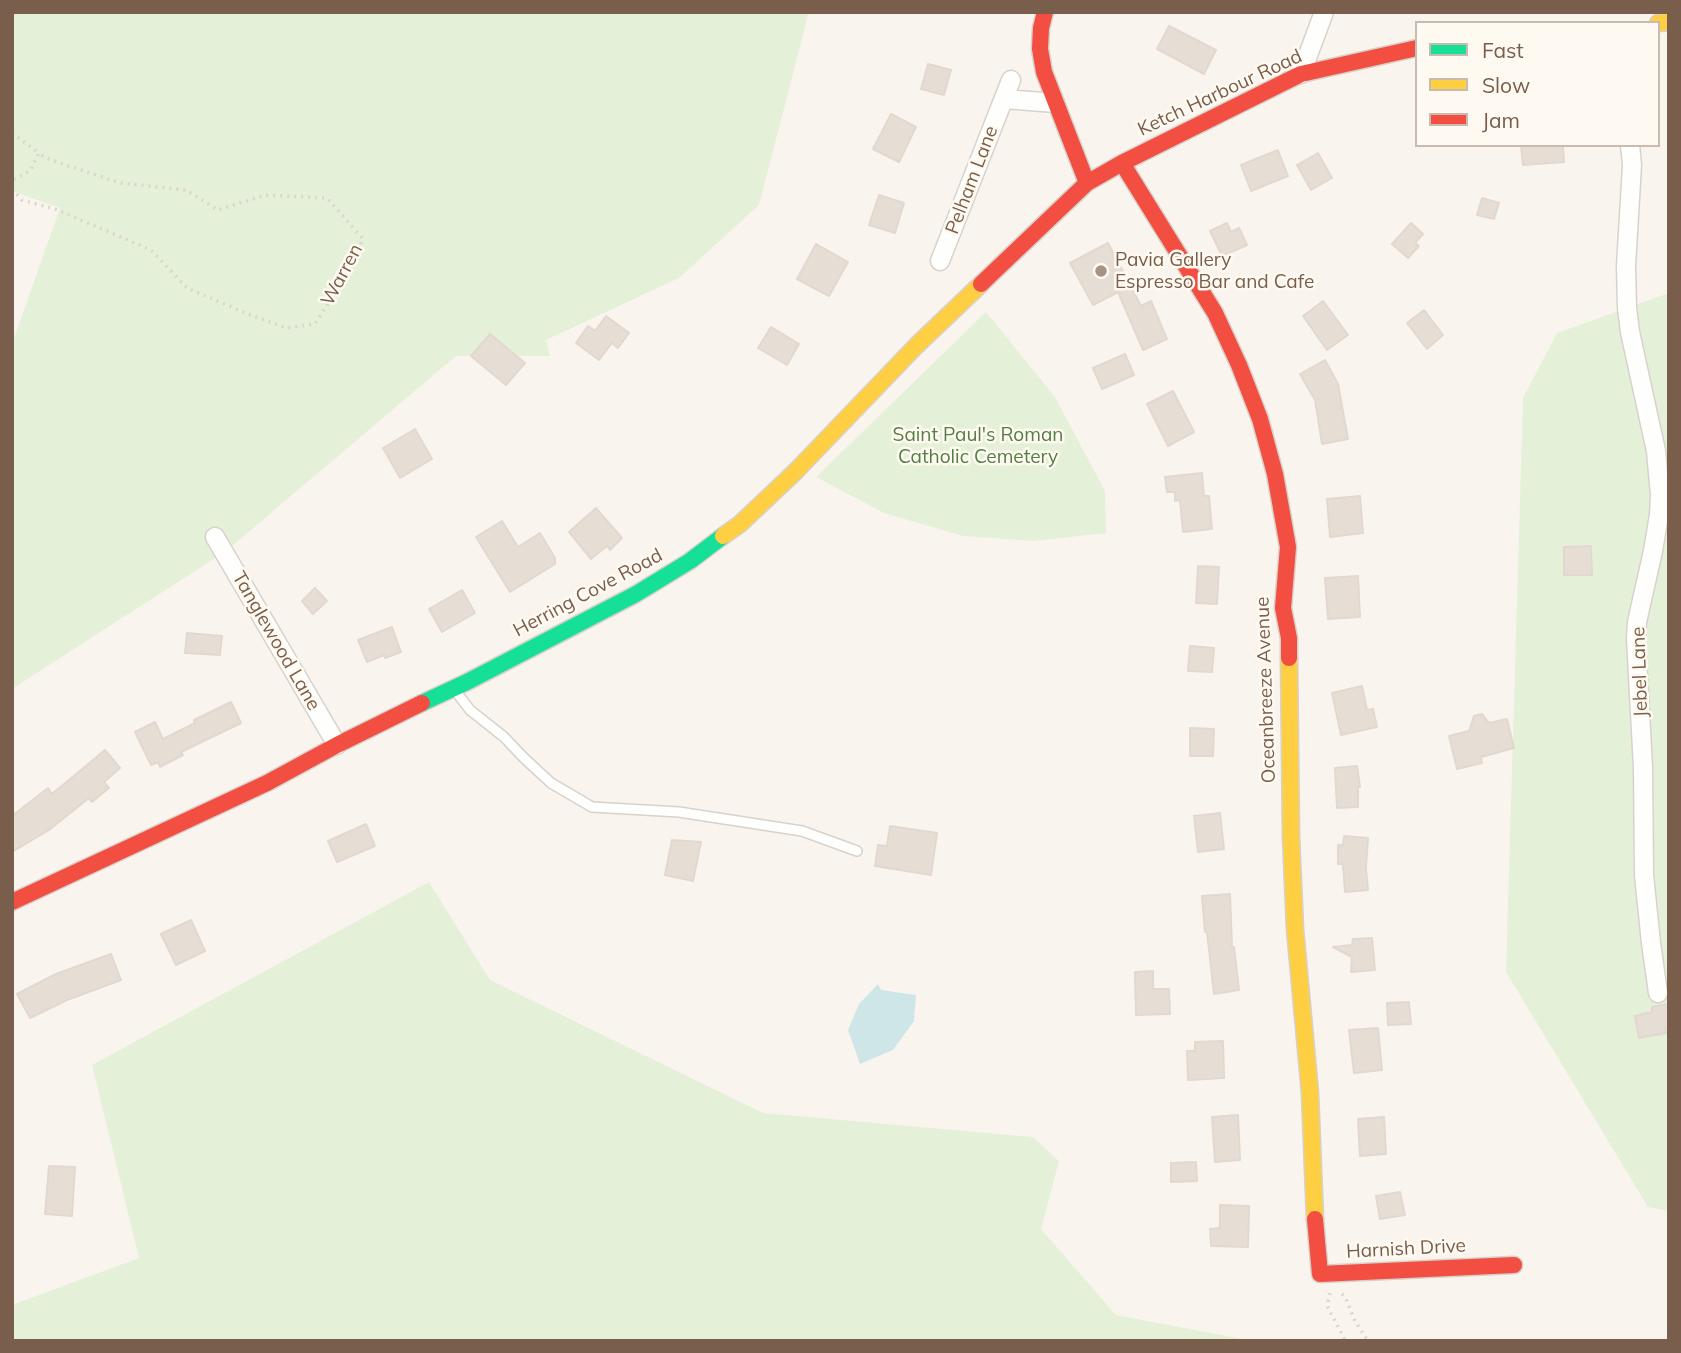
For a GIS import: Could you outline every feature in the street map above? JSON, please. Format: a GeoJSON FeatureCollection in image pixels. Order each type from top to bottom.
{"type":"FeatureCollection","features":[{"type":"Feature","properties":{"kind":"main road"},"geometry":{"type":"LineString","coordinates":[[1045,12],[1040,49],[1044,72],[1087,183]]}},
{"type":"Feature","properties":{"kind":"main road","name":"Ketch Harbour Road"},"geometry":{"type":"LineString","coordinates":[[1087,183],[1301,74],[1415,48]]}},
{"type":"Feature","properties":{"kind":"main road","name":"Oceanbreeze Avenue"},"geometry":{"type":"LineString","coordinates":[[1122,163],[1214,313],[1239,365],[1260,419],[1275,474],[1286,532],[1288,547],[1283,608],[1289,638],[1291,837],[1295,929],[1310,1102],[1317,1254]]}},
{"type":"Feature","properties":{"kind":"main road","name":"Herring Cove Road"},"geometry":{"type":"LineString","coordinates":[[12,902],[267,783],[636,594],[690,561],[740,524],[795,472],[917,345],[1087,183]]}},
{"type":"Feature","properties":{"kind":"main road","name":"Harnish Drive"},"geometry":{"type":"LineString","coordinates":[[1317,1254],[1320,1274],[1514,1265]]}},
{"type":"Feature","properties":{"kind":"street"},"geometry":{"type":"LineString","coordinates":[[1301,74],[1324,12]]}},
{"type":"Feature","properties":{"kind":"street","name":"Pelham Lane"},"geometry":{"type":"LineString","coordinates":[[940,261],[1011,80]]}},
{"type":"Feature","properties":{"kind":"street"},"geometry":{"type":"LineString","coordinates":[[1004,99],[1055,103]]}},
{"type":"Feature","properties":{"kind":"street","name":"Jebel Lane"},"geometry":{"type":"LineString","coordinates":[[1630,147],[1633,165],[1626,256],[1627,308],[1656,451],[1660,495],[1655,542],[1637,622],[1636,638],[1643,768],[1644,874],[1658,993]]}},
{"type":"Feature","properties":{"kind":"street","name":"Tanglewood Lane"},"geometry":{"type":"LineString","coordinates":[[215,537],[337,745]]}},
{"type":"Feature","properties":{"kind":"lane"},"geometry":{"type":"LineString","coordinates":[[453,687],[470,710],[504,737],[551,783],[593,807],[679,812],[802,831],[857,851]]}},
{"type":"Feature","properties":{"kind":"path"},"geometry":{"type":"LineString","coordinates":[[12,133],[39,153],[30,171],[12,180]]}},
{"type":"Feature","properties":{"kind":"path","name":"Warren"},"geometry":{"type":"LineString","coordinates":[[12,189],[22,200],[55,209],[151,250],[187,288],[286,328],[315,324],[341,284],[363,239],[327,198],[266,195],[218,209],[187,190],[121,183],[56,162],[39,153]]}},
{"type":"Feature","properties":{"kind":"path"},"geometry":{"type":"LineString","coordinates":[[1332,1284],[1327,1306],[1344,1338],[1343,1341]]}},
{"type":"Feature","properties":{"kind":"path"},"geometry":{"type":"LineString","coordinates":[[1339,1291],[1345,1297],[1355,1321],[1368,1341]]}},
{"type":"Feature","properties":{"kind":"green space"},"geometry":{"type":"Polygon","coordinates":[[[12,12],[809,12],[759,205],[679,278],[546,340],[550,356],[456,356],[226,551],[12,689],[12,344],[60,208],[12,191],[12,12]]]}},
{"type":"Feature","properties":{"kind":"green space"},"geometry":{"type":"Polygon","coordinates":[[[1669,293],[1669,1211],[1648,1207],[1506,972],[1523,398],[1557,333],[1669,293]]]}},
{"type":"Feature","properties":{"kind":"green space","name":"Saint Paul's Roman Catholic Cemetery"},"geometry":{"type":"Polygon","coordinates":[[[986,312],[1055,397],[1105,491],[1106,533],[1033,541],[963,536],[884,513],[816,477],[986,312]]]}},
{"type":"Feature","properties":{"kind":"green space"},"geometry":{"type":"Polygon","coordinates":[[[429,882],[490,980],[763,1113],[1033,1137],[1059,1161],[1041,1229],[1116,1315],[1253,1341],[12,1341],[12,1305],[139,1258],[92,1065],[429,882]]]}},
{"type":"Feature","properties":{"kind":"water"},"geometry":{"type":"Polygon","coordinates":[[[878,984],[881,990],[916,995],[914,1021],[893,1050],[860,1064],[848,1030],[859,1004],[878,984]]]}},
{"type":"Feature","properties":{"kind":"building"},"geometry":{"type":"Polygon","coordinates":[[[1169,26],[1216,50],[1204,74],[1157,49],[1169,26]]]}},
{"type":"Feature","properties":{"kind":"building"},"geometry":{"type":"Polygon","coordinates":[[[928,64],[951,70],[944,95],[921,89],[928,64]]]}},
{"type":"Feature","properties":{"kind":"building"},"geometry":{"type":"Polygon","coordinates":[[[891,114],[916,127],[899,162],[873,149],[891,114]]]}},
{"type":"Feature","properties":{"kind":"building"},"geometry":{"type":"Polygon","coordinates":[[[1521,147],[1563,147],[1564,162],[1523,165],[1521,147]]]}},
{"type":"Feature","properties":{"kind":"building"},"geometry":{"type":"Polygon","coordinates":[[[1278,150],[1288,176],[1251,191],[1241,165],[1278,150]]]}},
{"type":"Feature","properties":{"kind":"building"},"geometry":{"type":"Polygon","coordinates":[[[1318,153],[1332,178],[1311,190],[1297,165],[1318,153]]]}},
{"type":"Feature","properties":{"kind":"building"},"geometry":{"type":"Polygon","coordinates":[[[879,195],[904,203],[895,233],[869,225],[879,195]]]}},
{"type":"Feature","properties":{"kind":"building"},"geometry":{"type":"Polygon","coordinates":[[[1482,198],[1499,203],[1494,219],[1477,215],[1482,198]]]}},
{"type":"Feature","properties":{"kind":"building"},"geometry":{"type":"Polygon","coordinates":[[[1227,223],[1231,232],[1239,228],[1247,245],[1222,256],[1210,231],[1227,223]]]}},
{"type":"Feature","properties":{"kind":"building"},"geometry":{"type":"Polygon","coordinates":[[[1411,223],[1423,234],[1415,243],[1419,246],[1408,258],[1392,244],[1411,223]]]}},
{"type":"Feature","properties":{"kind":"building"},"geometry":{"type":"Polygon","coordinates":[[[1108,243],[1141,306],[1151,301],[1167,339],[1143,350],[1118,292],[1093,305],[1070,263],[1108,243]]]}},
{"type":"Feature","properties":{"kind":"building"},"geometry":{"type":"Polygon","coordinates":[[[816,244],[848,262],[829,296],[797,279],[816,244]]]}},
{"type":"Feature","properties":{"kind":"building"},"geometry":{"type":"Polygon","coordinates":[[[1323,301],[1348,335],[1327,350],[1303,316],[1323,301]]]}},
{"type":"Feature","properties":{"kind":"building"},"geometry":{"type":"Polygon","coordinates":[[[1424,310],[1443,335],[1427,349],[1407,323],[1424,310]]]}},
{"type":"Feature","properties":{"kind":"building"},"geometry":{"type":"Polygon","coordinates":[[[606,316],[629,333],[618,348],[612,343],[599,360],[576,343],[588,326],[595,331],[606,316]]]}},
{"type":"Feature","properties":{"kind":"building"},"geometry":{"type":"Polygon","coordinates":[[[771,327],[799,344],[787,365],[758,348],[771,327]]]}},
{"type":"Feature","properties":{"kind":"building"},"geometry":{"type":"Polygon","coordinates":[[[490,334],[525,363],[506,385],[471,356],[490,334]]]}},
{"type":"Feature","properties":{"kind":"building"},"geometry":{"type":"Polygon","coordinates":[[[1125,354],[1134,375],[1102,389],[1093,368],[1125,354]]]}},
{"type":"Feature","properties":{"kind":"building"},"geometry":{"type":"Polygon","coordinates":[[[1325,360],[1338,384],[1348,439],[1322,444],[1315,400],[1300,374],[1325,360]]]}},
{"type":"Feature","properties":{"kind":"building"},"geometry":{"type":"Polygon","coordinates":[[[1173,391],[1194,432],[1168,446],[1147,404],[1173,391]]]}},
{"type":"Feature","properties":{"kind":"building"},"geometry":{"type":"Polygon","coordinates":[[[415,429],[432,459],[400,478],[383,448],[415,429]]]}},
{"type":"Feature","properties":{"kind":"building"},"geometry":{"type":"Polygon","coordinates":[[[1202,473],[1204,496],[1209,496],[1212,529],[1183,532],[1180,500],[1175,501],[1175,492],[1167,492],[1165,477],[1202,473]]]}},
{"type":"Feature","properties":{"kind":"building"},"geometry":{"type":"Polygon","coordinates":[[[1360,496],[1363,533],[1330,537],[1327,499],[1360,496]]]}},
{"type":"Feature","properties":{"kind":"building"},"geometry":{"type":"Polygon","coordinates":[[[596,508],[622,538],[610,550],[607,546],[591,559],[569,532],[596,508]]]}},
{"type":"Feature","properties":{"kind":"building"},"geometry":{"type":"Polygon","coordinates":[[[502,521],[518,547],[540,533],[555,558],[555,564],[510,592],[476,537],[502,521]]]}},
{"type":"Feature","properties":{"kind":"building"},"geometry":{"type":"Polygon","coordinates":[[[1591,546],[1592,575],[1564,575],[1564,547],[1591,546]]]}},
{"type":"Feature","properties":{"kind":"building"},"geometry":{"type":"Polygon","coordinates":[[[1198,566],[1219,567],[1217,604],[1196,603],[1198,566]]]}},
{"type":"Feature","properties":{"kind":"building"},"geometry":{"type":"Polygon","coordinates":[[[1358,576],[1360,617],[1328,619],[1325,578],[1358,576]]]}},
{"type":"Feature","properties":{"kind":"building"},"geometry":{"type":"Polygon","coordinates":[[[315,588],[327,601],[313,614],[302,601],[315,588]]]}},
{"type":"Feature","properties":{"kind":"building"},"geometry":{"type":"Polygon","coordinates":[[[462,590],[475,613],[442,632],[429,609],[462,590]]]}},
{"type":"Feature","properties":{"kind":"building"},"geometry":{"type":"Polygon","coordinates":[[[392,627],[401,652],[367,662],[358,640],[392,627]]]}},
{"type":"Feature","properties":{"kind":"building"},"geometry":{"type":"Polygon","coordinates":[[[187,633],[222,636],[220,655],[185,653],[187,633]]]}},
{"type":"Feature","properties":{"kind":"building"},"geometry":{"type":"Polygon","coordinates":[[[1190,646],[1214,648],[1212,672],[1188,671],[1190,646]]]}},
{"type":"Feature","properties":{"kind":"building"},"geometry":{"type":"Polygon","coordinates":[[[1362,686],[1367,710],[1373,709],[1377,727],[1341,735],[1332,693],[1362,686]]]}},
{"type":"Feature","properties":{"kind":"building"},"geometry":{"type":"Polygon","coordinates":[[[231,702],[241,723],[181,752],[183,755],[160,767],[158,762],[151,765],[135,732],[155,722],[163,739],[231,702]]]}},
{"type":"Feature","properties":{"kind":"building"},"geometry":{"type":"Polygon","coordinates":[[[1482,714],[1489,723],[1507,719],[1514,748],[1481,757],[1482,763],[1457,769],[1449,736],[1469,731],[1474,716],[1482,714]]]}},
{"type":"Feature","properties":{"kind":"building"},"geometry":{"type":"Polygon","coordinates":[[[1190,728],[1214,729],[1213,756],[1190,756],[1190,728]]]}},
{"type":"Feature","properties":{"kind":"building"},"geometry":{"type":"Polygon","coordinates":[[[105,750],[120,768],[104,782],[109,788],[92,802],[89,798],[49,830],[12,852],[12,816],[48,788],[52,794],[105,750]]]}},
{"type":"Feature","properties":{"kind":"building"},"geometry":{"type":"Polygon","coordinates":[[[1357,766],[1360,787],[1358,807],[1337,808],[1335,768],[1357,766]]]}},
{"type":"Feature","properties":{"kind":"building"},"geometry":{"type":"Polygon","coordinates":[[[1220,813],[1224,849],[1198,852],[1194,816],[1220,813]]]}},
{"type":"Feature","properties":{"kind":"building"},"geometry":{"type":"Polygon","coordinates":[[[366,824],[375,846],[337,862],[328,841],[366,824]]]}},
{"type":"Feature","properties":{"kind":"building"},"geometry":{"type":"Polygon","coordinates":[[[890,826],[937,833],[931,875],[875,866],[878,845],[887,846],[890,826]]]}},
{"type":"Feature","properties":{"kind":"building"},"geometry":{"type":"Polygon","coordinates":[[[1344,836],[1368,838],[1368,890],[1345,892],[1343,864],[1338,864],[1338,845],[1343,845],[1344,836]]]}},
{"type":"Feature","properties":{"kind":"building"},"geometry":{"type":"Polygon","coordinates":[[[672,840],[701,842],[693,881],[665,875],[672,840]]]}},
{"type":"Feature","properties":{"kind":"building"},"geometry":{"type":"Polygon","coordinates":[[[1230,894],[1232,947],[1239,990],[1214,994],[1202,896],[1230,894]]]}},
{"type":"Feature","properties":{"kind":"building"},"geometry":{"type":"Polygon","coordinates":[[[191,920],[205,951],[176,965],[161,934],[191,920]]]}},
{"type":"Feature","properties":{"kind":"building"},"geometry":{"type":"Polygon","coordinates":[[[1372,938],[1375,970],[1351,972],[1352,957],[1333,947],[1352,945],[1353,939],[1372,938]]]}},
{"type":"Feature","properties":{"kind":"building"},"geometry":{"type":"Polygon","coordinates":[[[111,954],[121,980],[67,1000],[30,1018],[17,994],[56,974],[111,954]]]}},
{"type":"Feature","properties":{"kind":"building"},"geometry":{"type":"Polygon","coordinates":[[[1153,971],[1153,989],[1169,989],[1170,1014],[1136,1015],[1135,972],[1153,971]]]}},
{"type":"Feature","properties":{"kind":"building"},"geometry":{"type":"Polygon","coordinates":[[[1409,1002],[1411,1024],[1388,1025],[1387,1003],[1409,1002]]]}},
{"type":"Feature","properties":{"kind":"building"},"geometry":{"type":"Polygon","coordinates":[[[1669,1004],[1669,1028],[1665,1028],[1666,1033],[1639,1038],[1635,1016],[1652,1012],[1652,1007],[1669,1004]]]}},
{"type":"Feature","properties":{"kind":"building"},"geometry":{"type":"Polygon","coordinates":[[[1378,1028],[1382,1070],[1354,1073],[1349,1030],[1378,1028]]]}},
{"type":"Feature","properties":{"kind":"building"},"geometry":{"type":"Polygon","coordinates":[[[1223,1041],[1224,1078],[1188,1080],[1187,1051],[1195,1051],[1195,1042],[1223,1041]]]}},
{"type":"Feature","properties":{"kind":"building"},"geometry":{"type":"Polygon","coordinates":[[[1238,1115],[1240,1160],[1215,1162],[1212,1117],[1238,1115]]]}},
{"type":"Feature","properties":{"kind":"building"},"geometry":{"type":"Polygon","coordinates":[[[1384,1117],[1386,1154],[1360,1156],[1358,1119],[1384,1117]]]}},
{"type":"Feature","properties":{"kind":"building"},"geometry":{"type":"Polygon","coordinates":[[[1196,1162],[1197,1181],[1171,1182],[1171,1163],[1196,1162]]]}},
{"type":"Feature","properties":{"kind":"building"},"geometry":{"type":"Polygon","coordinates":[[[49,1166],[75,1167],[72,1216],[45,1214],[49,1166]]]}},
{"type":"Feature","properties":{"kind":"building"},"geometry":{"type":"Polygon","coordinates":[[[1400,1192],[1405,1215],[1380,1219],[1376,1196],[1400,1192]]]}},
{"type":"Feature","properties":{"kind":"building"},"geometry":{"type":"Polygon","coordinates":[[[1220,1205],[1249,1206],[1248,1247],[1211,1246],[1210,1229],[1220,1228],[1220,1205]]]}},
{"type":"Feature","properties":{"kind":"traffic: fast"},"geometry":{"type":"LineString","coordinates":[[422,703],[636,594],[690,561],[723,536]]}},
{"type":"Feature","properties":{"kind":"traffic: slow"},"geometry":{"type":"LineString","coordinates":[[1660,23],[1669,22]]}},
{"type":"Feature","properties":{"kind":"traffic: slow"},"geometry":{"type":"LineString","coordinates":[[723,536],[740,524],[795,472],[917,345],[981,284]]}},
{"type":"Feature","properties":{"kind":"traffic: slow"},"geometry":{"type":"LineString","coordinates":[[1289,658],[1295,929],[1310,1093],[1315,1219]]}},
{"type":"Feature","properties":{"kind":"traffic: jam"},"geometry":{"type":"LineString","coordinates":[[1045,12],[1040,49],[1044,72],[1087,183]]}},
{"type":"Feature","properties":{"kind":"traffic: jam"},"geometry":{"type":"LineString","coordinates":[[981,284],[1087,183],[1122,163],[1301,74],[1415,48]]}},
{"type":"Feature","properties":{"kind":"traffic: jam"},"geometry":{"type":"LineString","coordinates":[[1122,163],[1215,313],[1260,419],[1275,474],[1288,547],[1283,608],[1289,638],[1289,658]]}},
{"type":"Feature","properties":{"kind":"traffic: jam"},"geometry":{"type":"LineString","coordinates":[[12,902],[267,783],[422,703]]}},
{"type":"Feature","properties":{"kind":"traffic: jam"},"geometry":{"type":"LineString","coordinates":[[1315,1219],[1320,1274],[1514,1265]]}},
{"type":"Feature","properties":{"kind":"place","name":"Pavia Gallery Espresso Bar and Cafe"},"geometry":{"type":"Point","coordinates":[1101,271]}}]}
